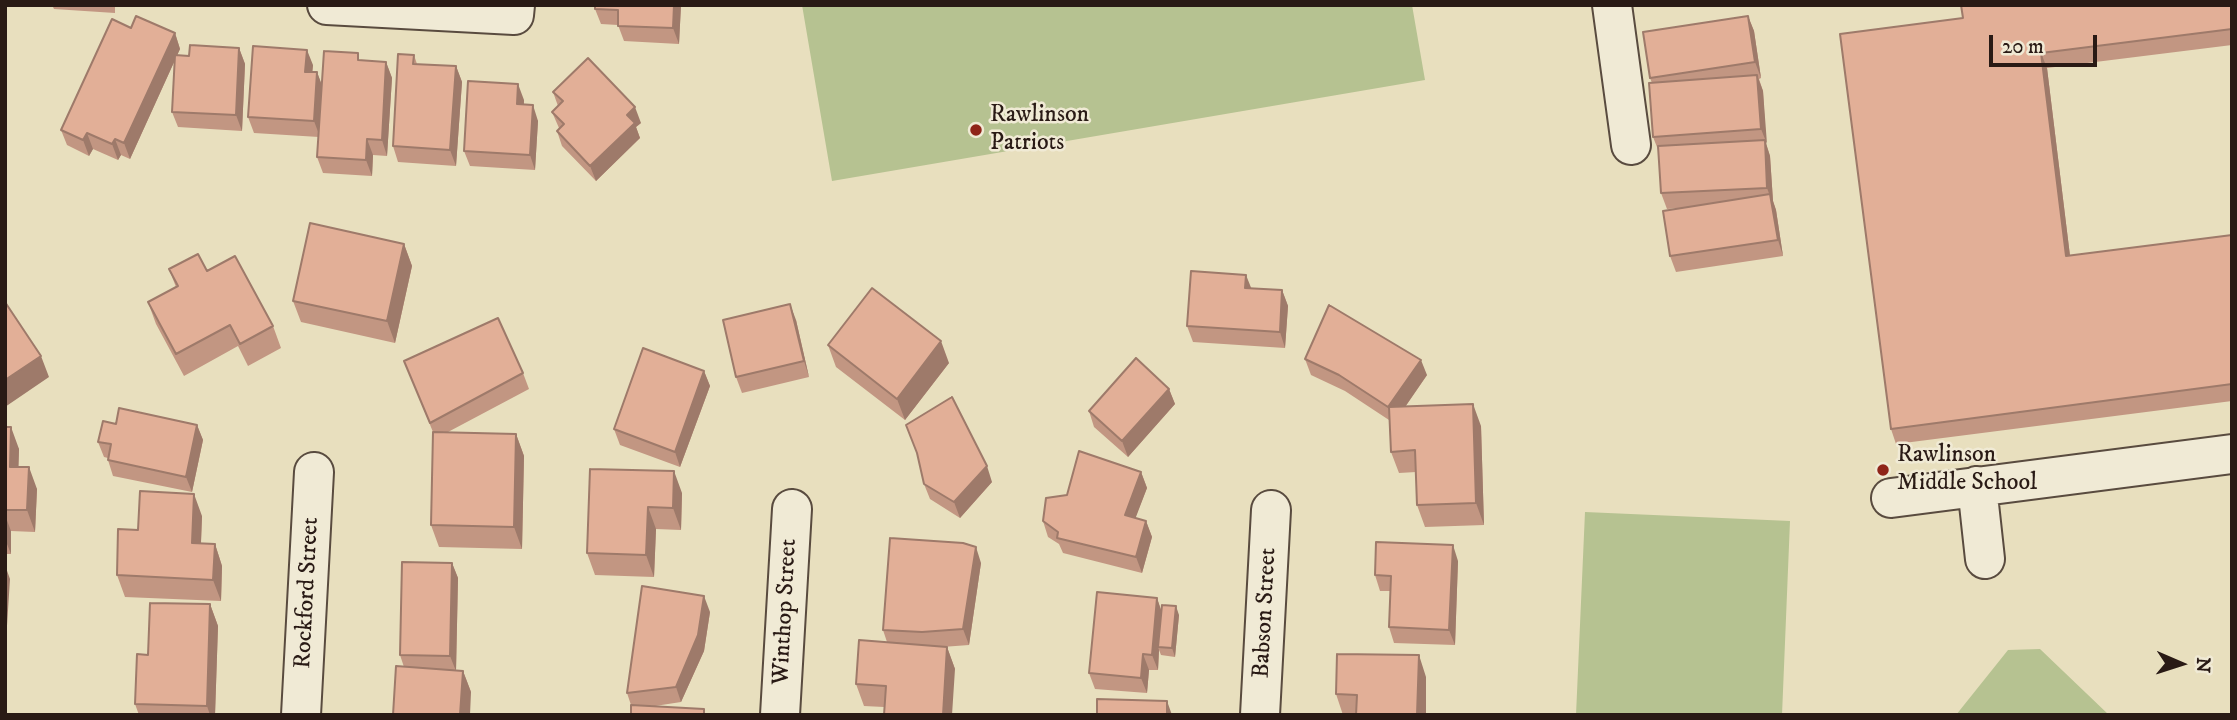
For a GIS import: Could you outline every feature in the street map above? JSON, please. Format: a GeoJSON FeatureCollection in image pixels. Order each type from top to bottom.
{"type":"FeatureCollection","features":[{"type":"Feature","properties":{"kind":"street"},"geometry":{"type":"LineString","coordinates":[[327,5],[515,10]]}},
{"type":"Feature","properties":{"kind":"street"},"geometry":{"type":"LineString","coordinates":[[1612,5],[1631,145]]}},
{"type":"Feature","properties":{"kind":"street"},"geometry":{"type":"LineString","coordinates":[[1891,498],[2232,454]]}},
{"type":"Feature","properties":{"kind":"street","name":"Rockford Street"},"geometry":{"type":"LineString","coordinates":[[301,715],[314,472]]}},
{"type":"Feature","properties":{"kind":"street"},"geometry":{"type":"LineString","coordinates":[[1977,486],[1985,559]]}},
{"type":"Feature","properties":{"kind":"street","name":"Winthop Street"},"geometry":{"type":"LineString","coordinates":[[780,715],[792,509]]}},
{"type":"Feature","properties":{"kind":"street","name":"Babson Street"},"geometry":{"type":"LineString","coordinates":[[1260,715],[1271,510]]}},
{"type":"Feature","properties":{"kind":"green space","name":"Rawlinson Patriots"},"geometry":{"type":"Polygon","coordinates":[[[802,5],[1412,5],[1425,80],[832,181],[802,5]]]}},
{"type":"Feature","properties":{"kind":"green space"},"geometry":{"type":"Polygon","coordinates":[[[1585,512],[1790,521],[1782,715],[1576,715],[1585,512]]]}},
{"type":"Feature","properties":{"kind":"green space"},"geometry":{"type":"Polygon","coordinates":[[[2040,649],[2109,715],[1956,715],[2008,650],[2040,649]]]}},
{"type":"Feature","properties":{"kind":"building"},"geometry":{"type":"Polygon","coordinates":[[[595,5],[674,5],[673,28],[618,26],[618,10],[595,9],[595,5]]]}},
{"type":"Feature","properties":{"kind":"building"},"geometry":{"type":"Polygon","coordinates":[[[1961,5],[2232,5],[2232,29],[2041,53],[2066,256],[2232,235],[2232,384],[1891,429],[1840,34],[1963,18],[1961,5]]]}},
{"type":"Feature","properties":{"kind":"building"},"geometry":{"type":"Polygon","coordinates":[[[136,16],[175,33],[124,143],[115,139],[112,144],[87,133],[83,140],[61,130],[112,19],[131,28],[136,16]]]}},
{"type":"Feature","properties":{"kind":"building"},"geometry":{"type":"Polygon","coordinates":[[[1748,16],[1755,62],[1650,78],[1643,32],[1748,16]]]}},
{"type":"Feature","properties":{"kind":"building"},"geometry":{"type":"Polygon","coordinates":[[[190,45],[239,48],[236,115],[172,112],[175,55],[189,56],[190,45]]]}},
{"type":"Feature","properties":{"kind":"building"},"geometry":{"type":"Polygon","coordinates":[[[253,46],[307,50],[305,72],[317,72],[314,121],[248,117],[253,46]]]}},
{"type":"Feature","properties":{"kind":"building"},"geometry":{"type":"Polygon","coordinates":[[[324,51],[358,53],[358,60],[386,62],[382,140],[367,139],[366,160],[317,157],[324,51]]]}},
{"type":"Feature","properties":{"kind":"building"},"geometry":{"type":"Polygon","coordinates":[[[398,54],[414,55],[413,64],[456,66],[450,150],[393,146],[398,54]]]}},
{"type":"Feature","properties":{"kind":"building"},"geometry":{"type":"Polygon","coordinates":[[[588,58],[635,107],[627,115],[635,123],[590,166],[557,131],[564,124],[552,112],[563,101],[553,92],[588,58]]]}},
{"type":"Feature","properties":{"kind":"building"},"geometry":{"type":"Polygon","coordinates":[[[1757,75],[1761,129],[1653,137],[1649,83],[1757,75]]]}},
{"type":"Feature","properties":{"kind":"building"},"geometry":{"type":"Polygon","coordinates":[[[468,81],[518,84],[517,104],[533,105],[530,155],[464,151],[468,81]]]}},
{"type":"Feature","properties":{"kind":"building"},"geometry":{"type":"Polygon","coordinates":[[[1765,140],[1767,188],[1661,193],[1658,146],[1765,140]]]}},
{"type":"Feature","properties":{"kind":"building"},"geometry":{"type":"Polygon","coordinates":[[[1770,194],[1778,240],[1670,256],[1663,211],[1770,194]]]}},
{"type":"Feature","properties":{"kind":"building"},"geometry":{"type":"Polygon","coordinates":[[[310,223],[404,244],[387,321],[293,301],[310,223]]]}},
{"type":"Feature","properties":{"kind":"building"},"geometry":{"type":"Polygon","coordinates":[[[198,254],[207,271],[235,256],[273,326],[240,344],[230,325],[176,354],[148,302],[178,286],[169,269],[198,254]]]}},
{"type":"Feature","properties":{"kind":"building"},"geometry":{"type":"Polygon","coordinates":[[[1191,271],[1246,275],[1245,288],[1282,290],[1280,332],[1187,326],[1191,271]]]}},
{"type":"Feature","properties":{"kind":"building"},"geometry":{"type":"Polygon","coordinates":[[[872,288],[941,341],[897,399],[828,345],[872,288]]]}},
{"type":"Feature","properties":{"kind":"building"},"geometry":{"type":"Polygon","coordinates":[[[5,302],[41,356],[5,380],[5,302]]]}},
{"type":"Feature","properties":{"kind":"building"},"geometry":{"type":"Polygon","coordinates":[[[790,304],[804,361],[736,377],[723,320],[790,304]]]}},
{"type":"Feature","properties":{"kind":"building"},"geometry":{"type":"Polygon","coordinates":[[[1329,305],[1421,360],[1388,407],[1339,375],[1305,359],[1329,305]]]}},
{"type":"Feature","properties":{"kind":"building"},"geometry":{"type":"Polygon","coordinates":[[[498,318],[523,373],[430,423],[404,361],[498,318]]]}},
{"type":"Feature","properties":{"kind":"building"},"geometry":{"type":"Polygon","coordinates":[[[643,348],[704,371],[675,452],[614,429],[643,348]]]}},
{"type":"Feature","properties":{"kind":"building"},"geometry":{"type":"Polygon","coordinates":[[[1136,358],[1169,389],[1122,441],[1089,411],[1136,358]]]}},
{"type":"Feature","properties":{"kind":"building"},"geometry":{"type":"Polygon","coordinates":[[[952,397],[987,466],[954,502],[924,484],[917,453],[906,425],[952,397]]]}},
{"type":"Feature","properties":{"kind":"building"},"geometry":{"type":"Polygon","coordinates":[[[1473,404],[1476,503],[1417,505],[1415,450],[1391,452],[1389,407],[1473,404]]]}},
{"type":"Feature","properties":{"kind":"building"},"geometry":{"type":"Polygon","coordinates":[[[119,408],[197,425],[186,477],[108,460],[111,444],[98,442],[103,421],[116,424],[119,408]]]}},
{"type":"Feature","properties":{"kind":"building"},"geometry":{"type":"Polygon","coordinates":[[[5,427],[11,427],[10,467],[29,467],[27,510],[5,510],[5,427]]]}},
{"type":"Feature","properties":{"kind":"building"},"geometry":{"type":"Polygon","coordinates":[[[433,432],[516,434],[514,527],[431,525],[433,432]]]}},
{"type":"Feature","properties":{"kind":"building"},"geometry":{"type":"Polygon","coordinates":[[[1079,451],[1141,472],[1125,515],[1146,521],[1136,557],[1057,538],[1058,532],[1043,521],[1046,498],[1067,495],[1079,451]]]}},
{"type":"Feature","properties":{"kind":"building"},"geometry":{"type":"Polygon","coordinates":[[[590,469],[674,471],[673,508],[648,507],[646,555],[587,553],[590,469]]]}},
{"type":"Feature","properties":{"kind":"building"},"geometry":{"type":"Polygon","coordinates":[[[140,491],[194,494],[192,543],[215,544],[213,580],[117,575],[118,529],[138,530],[140,491]]]}},
{"type":"Feature","properties":{"kind":"building"},"geometry":{"type":"Polygon","coordinates":[[[890,538],[963,543],[976,547],[963,629],[922,632],[883,630],[890,538]]]}},
{"type":"Feature","properties":{"kind":"building"},"geometry":{"type":"Polygon","coordinates":[[[1376,542],[1453,545],[1449,630],[1389,627],[1391,576],[1375,575],[1376,542]]]}},
{"type":"Feature","properties":{"kind":"building"},"geometry":{"type":"Polygon","coordinates":[[[402,562],[452,563],[450,656],[400,655],[402,562]]]}},
{"type":"Feature","properties":{"kind":"building"},"geometry":{"type":"Polygon","coordinates":[[[642,586],[704,596],[698,635],[676,687],[627,693],[642,586]]]}},
{"type":"Feature","properties":{"kind":"building"},"geometry":{"type":"Polygon","coordinates":[[[1097,592],[1157,598],[1152,655],[1143,654],[1141,678],[1089,673],[1097,592]]]}},
{"type":"Feature","properties":{"kind":"building"},"geometry":{"type":"Polygon","coordinates":[[[150,603],[210,604],[207,706],[135,704],[137,654],[148,655],[150,603]]]}},
{"type":"Feature","properties":{"kind":"building"},"geometry":{"type":"Polygon","coordinates":[[[1162,605],[1176,606],[1172,648],[1158,647],[1162,605]]]}},
{"type":"Feature","properties":{"kind":"building"},"geometry":{"type":"Polygon","coordinates":[[[859,640],[947,647],[943,715],[884,715],[886,686],[856,684],[859,640]]]}},
{"type":"Feature","properties":{"kind":"building"},"geometry":{"type":"Polygon","coordinates":[[[1337,654],[1419,655],[1417,715],[1356,715],[1357,695],[1336,694],[1337,654]]]}},
{"type":"Feature","properties":{"kind":"building"},"geometry":{"type":"Polygon","coordinates":[[[396,666],[463,671],[460,715],[393,715],[396,666]]]}},
{"type":"Feature","properties":{"kind":"building"},"geometry":{"type":"Polygon","coordinates":[[[1097,699],[1167,701],[1167,715],[1097,715],[1097,699]]]}},
{"type":"Feature","properties":{"kind":"building"},"geometry":{"type":"Polygon","coordinates":[[[631,705],[704,709],[704,715],[631,715],[631,705]]]}},
{"type":"Feature","properties":{"kind":"place","name":"Rawlinson Patriots"},"geometry":{"type":"Point","coordinates":[976,130]}},
{"type":"Feature","properties":{"kind":"place","name":"Rawlinson Middle School"},"geometry":{"type":"Point","coordinates":[1883,470]}}]}
